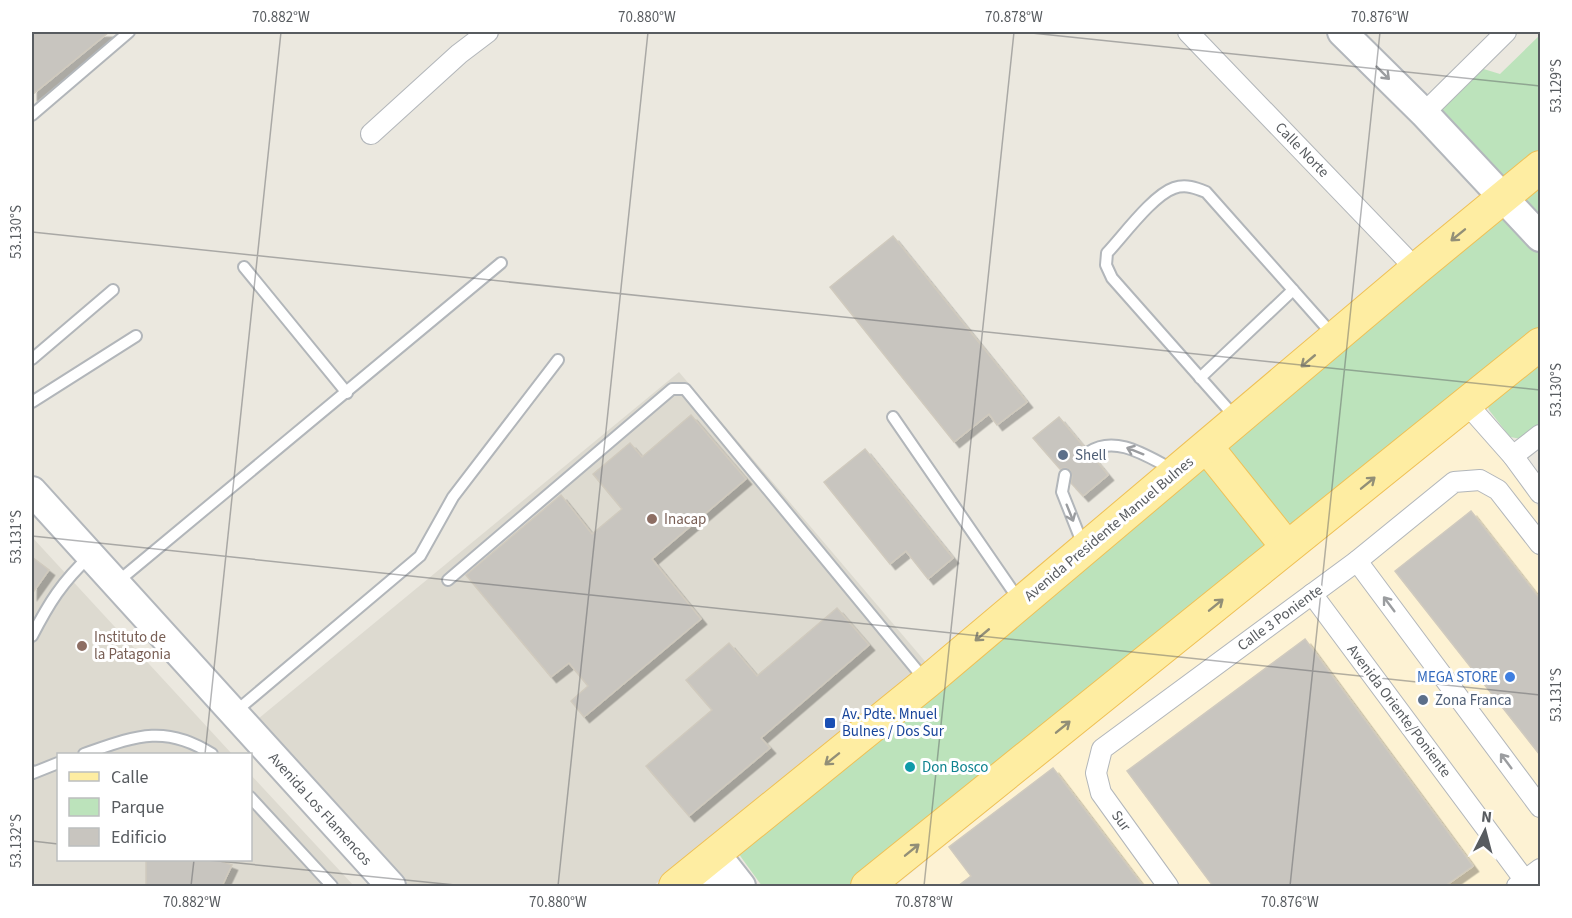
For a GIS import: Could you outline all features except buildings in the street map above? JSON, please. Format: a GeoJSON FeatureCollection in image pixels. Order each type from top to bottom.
{"type":"FeatureCollection","features":[{"type":"Feature","properties":{"kind":"main road","name":"Avenida Presidente Manuel Bulnes"},"geometry":{"type":"LineString","coordinates":[[700,874],[1416,269],[1540,167]]}},
{"type":"Feature","properties":{"kind":"main road"},"geometry":{"type":"LineString","coordinates":[[867,886],[1540,344]]}},
{"type":"Feature","properties":{"kind":"main road"},"geometry":{"type":"LineString","coordinates":[[1207,447],[1287,548]]}},
{"type":"Feature","properties":{"kind":"street"},"geometry":{"type":"LineString","coordinates":[[371,134],[459,54],[488,32]]}},
{"type":"Feature","properties":{"kind":"street","name":"Calle Norte"},"geometry":{"type":"LineString","coordinates":[[1188,32],[1416,269]]}},
{"type":"Feature","properties":{"kind":"street"},"geometry":{"type":"LineString","coordinates":[[1341,32],[1424,113],[1540,237]]}},
{"type":"Feature","properties":{"kind":"street"},"geometry":{"type":"LineString","coordinates":[[1424,113],[1506,32]]}},
{"type":"Feature","properties":{"kind":"street"},"geometry":{"type":"LineString","coordinates":[[1467,404],[1513,456],[1540,494]]}},
{"type":"Feature","properties":{"kind":"street"},"geometry":{"type":"LineString","coordinates":[[1513,456],[1540,435]]}},
{"type":"Feature","properties":{"kind":"street","name":"Calle 3 Poniente"},"geometry":{"type":"LineString","coordinates":[[1102,749],[1357,561],[1454,482],[1479,480],[1498,490],[1540,544]]}},
{"type":"Feature","properties":{"kind":"street","name":"Avenida Los Flamencos"},"geometry":{"type":"LineString","coordinates":[[32,491],[391,886]]}},
{"type":"Feature","properties":{"kind":"street"},"geometry":{"type":"LineString","coordinates":[[1357,561],[1540,807]]}},
{"type":"Feature","properties":{"kind":"street","name":"Avenida Oriente/Poniente"},"geometry":{"type":"LineString","coordinates":[[1312,594],[1523,885]]}},
{"type":"Feature","properties":{"kind":"street","name":"Sur"},"geometry":{"type":"LineString","coordinates":[[1102,749],[1096,772],[1101,793],[1168,886]]}},
{"type":"Feature","properties":{"kind":"street"},"geometry":{"type":"LineString","coordinates":[[1523,885],[1540,869]]}},
{"type":"Feature","properties":{"kind":"street"},"geometry":{"type":"LineString","coordinates":[[700,874],[741,886]]}},
{"type":"Feature","properties":{"kind":"lane"},"geometry":{"type":"LineString","coordinates":[[32,115],[129,32]]}},
{"type":"Feature","properties":{"kind":"lane"},"geometry":{"type":"LineString","coordinates":[[1238,421],[1112,278],[1107,265],[1107,253],[1161,194],[1176,187],[1192,186],[1206,192],[1335,338]]}},
{"type":"Feature","properties":{"kind":"lane"},"geometry":{"type":"LineString","coordinates":[[116,584],[501,263]]}},
{"type":"Feature","properties":{"kind":"lane"},"geometry":{"type":"LineString","coordinates":[[244,267],[347,393]]}},
{"type":"Feature","properties":{"kind":"lane"},"geometry":{"type":"LineString","coordinates":[[32,358],[113,290]]}},
{"type":"Feature","properties":{"kind":"lane"},"geometry":{"type":"LineString","coordinates":[[1200,378],[1293,290]]}},
{"type":"Feature","properties":{"kind":"lane"},"geometry":{"type":"LineString","coordinates":[[32,402],[136,336]]}},
{"type":"Feature","properties":{"kind":"lane"},"geometry":{"type":"LineString","coordinates":[[234,713],[420,556],[453,497],[558,360]]}},
{"type":"Feature","properties":{"kind":"lane"},"geometry":{"type":"LineString","coordinates":[[448,580],[672,389],[685,390],[927,682]]}},
{"type":"Feature","properties":{"kind":"lane"},"geometry":{"type":"LineString","coordinates":[[893,417],[1021,603]]}},
{"type":"Feature","properties":{"kind":"lane"},"geometry":{"type":"LineString","coordinates":[[1089,452],[1101,447],[1122,446],[1178,471]]}},
{"type":"Feature","properties":{"kind":"lane"},"geometry":{"type":"LineString","coordinates":[[1065,475],[1062,492],[1084,550]]}},
{"type":"Feature","properties":{"kind":"lane"},"geometry":{"type":"LineString","coordinates":[[32,636],[52,598],[76,569],[91,556]]}},
{"type":"Feature","properties":{"kind":"lane"},"geometry":{"type":"LineString","coordinates":[[87,753],[131,738],[160,735],[190,741],[210,753]]}},
{"type":"Feature","properties":{"kind":"lane"},"geometry":{"type":"LineString","coordinates":[[32,771],[57,764]]}},
{"type":"Feature","properties":{"kind":"lane"},"geometry":{"type":"LineString","coordinates":[[252,799],[332,886]]}},
{"type":"Feature","properties":{"kind":"shaded area","name":"Inacap"},"geometry":{"type":"Polygon","coordinates":[[[679,372],[929,666],[653,886],[404,886],[253,723],[679,372]]]}},
{"type":"Feature","properties":{"kind":"shaded area","name":"Zona Franca"},"geometry":{"type":"Polygon","coordinates":[[[1470,418],[1540,509],[1540,886],[895,886],[1470,418]]]}},
{"type":"Feature","properties":{"kind":"shaded area","name":"Instituto de la Patagonia"},"geometry":{"type":"Polygon","coordinates":[[[32,537],[231,753],[57,753],[57,861],[252,861],[252,776],[354,886],[32,886],[32,537]]]}},
{"type":"Feature","properties":{"kind":"green space"},"geometry":{"type":"Polygon","coordinates":[[[1540,35],[1540,148],[1505,179],[1431,113],[1477,67],[1500,74],[1540,35]]]}},
{"type":"Feature","properties":{"kind":"green space"},"geometry":{"type":"Polygon","coordinates":[[[1540,178],[1540,219],[1525,201],[1524,196],[1540,178]]]}},
{"type":"Feature","properties":{"kind":"green space"},"geometry":{"type":"Polygon","coordinates":[[[1499,217],[1511,220],[1540,251],[1540,329],[1294,524],[1284,521],[1229,457],[1227,444],[1499,217]]]}},
{"type":"Feature","properties":{"kind":"green space"},"geometry":{"type":"Polygon","coordinates":[[[1540,354],[1540,428],[1527,440],[1510,437],[1489,410],[1486,401],[1540,354]]]}},
{"type":"Feature","properties":{"kind":"green space"},"geometry":{"type":"Polygon","coordinates":[[[1203,465],[1268,537],[1263,553],[849,886],[762,886],[733,846],[1203,465]]]}},
{"type":"Feature","properties":{"kind":"place","name":"Shell"},"geometry":{"type":"Point","coordinates":[1063,455]}},
{"type":"Feature","properties":{"kind":"place","name":"Inacap"},"geometry":{"type":"Point","coordinates":[652,519]}},
{"type":"Feature","properties":{"kind":"place","name":"Instituto de la Patagonia"},"geometry":{"type":"Point","coordinates":[82,646]}},
{"type":"Feature","properties":{"kind":"place","name":"MEGA STORE"},"geometry":{"type":"Point","coordinates":[1510,677]}},
{"type":"Feature","properties":{"kind":"place","name":"Zona Franca"},"geometry":{"type":"Point","coordinates":[1423,700]}},
{"type":"Feature","properties":{"kind":"place","name":"Av. Pdte. Mnuel Bulnes / Dos Sur"},"geometry":{"type":"Point","coordinates":[830,723]}},
{"type":"Feature","properties":{"kind":"place","name":"Don Bosco"},"geometry":{"type":"Point","coordinates":[910,767]}}]}
